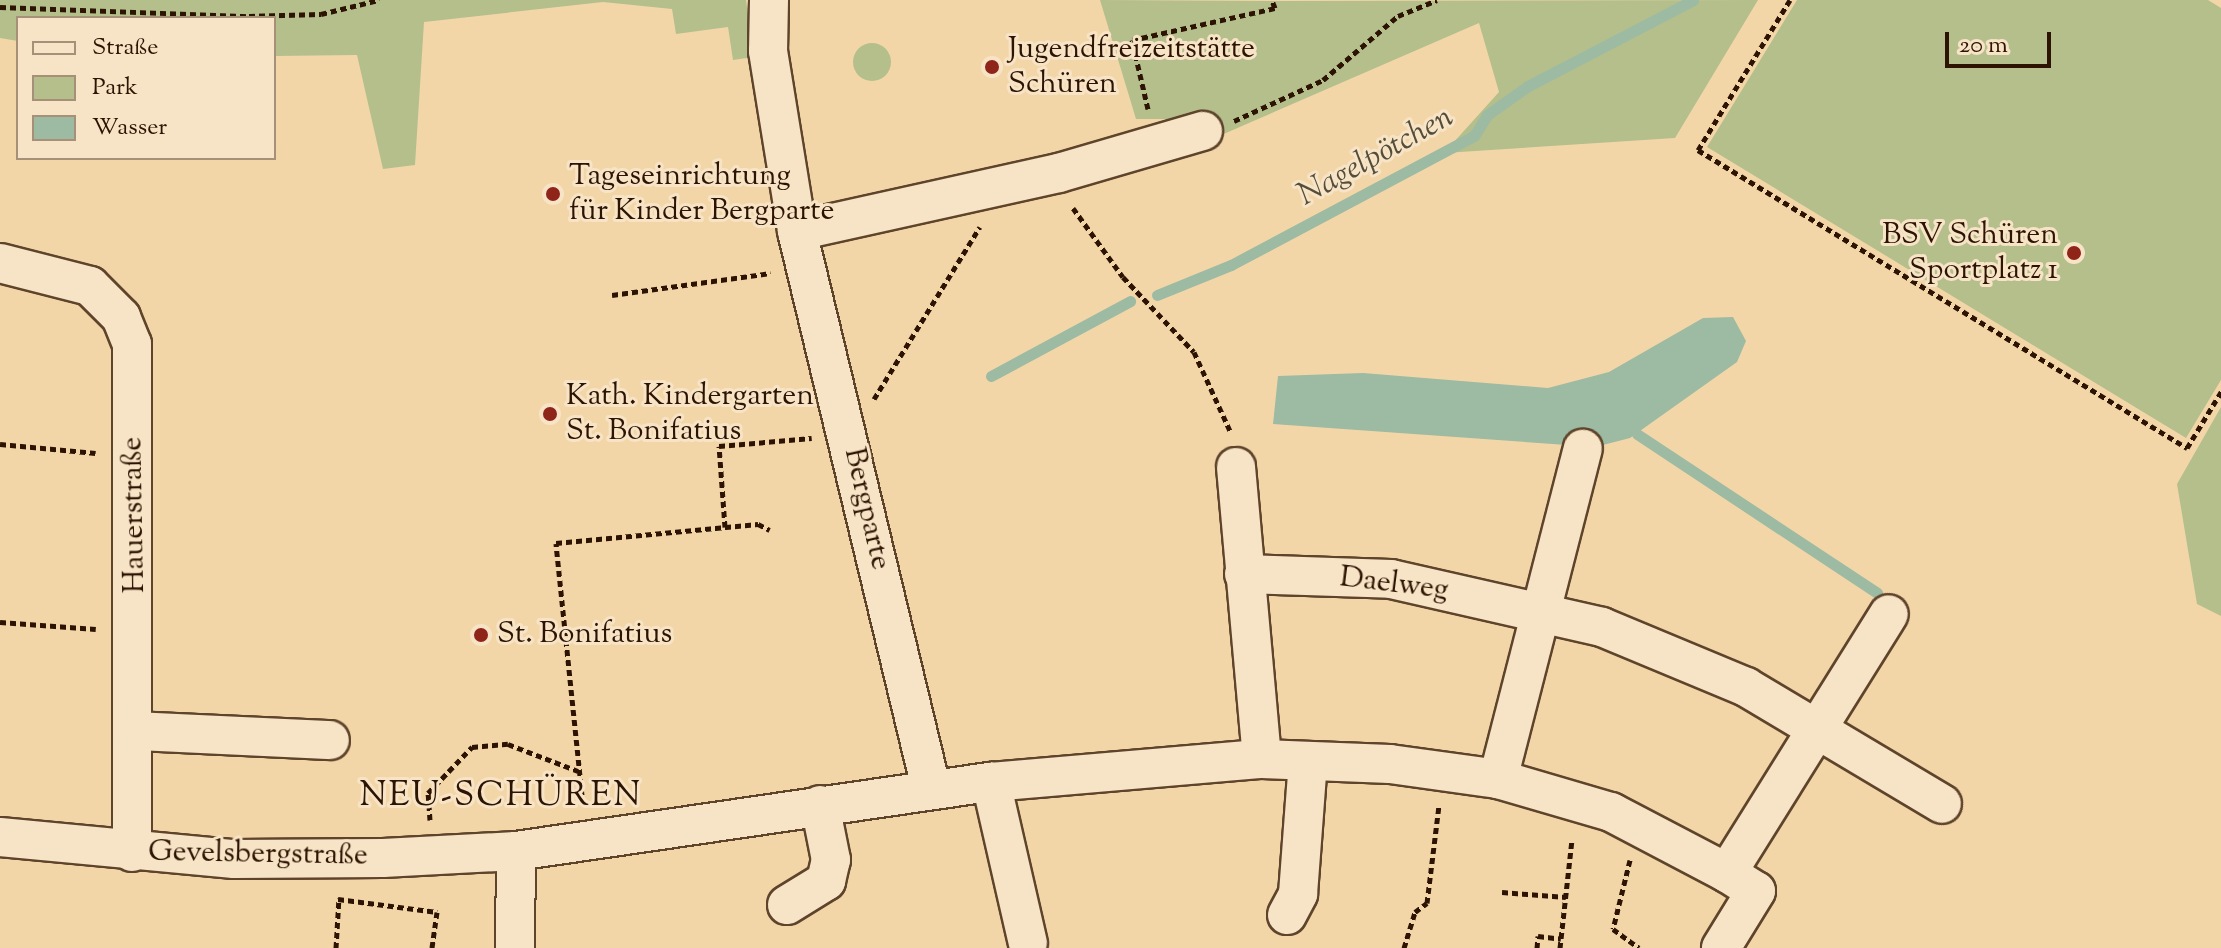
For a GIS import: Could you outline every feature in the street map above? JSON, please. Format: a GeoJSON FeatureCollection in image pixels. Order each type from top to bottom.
{"type":"FeatureCollection","features":[{"type":"Feature","properties":{"kind":"street","name":"Bergparte"},"geometry":{"type":"LineString","coordinates":[[769,0],[776,103],[797,231],[844,411],[931,788]]}},
{"type":"Feature","properties":{"kind":"street"},"geometry":{"type":"LineString","coordinates":[[797,231],[1157,149],[1203,131]]}},
{"type":"Feature","properties":{"kind":"street","name":"Hauerstraße"},"geometry":{"type":"LineString","coordinates":[[0,263],[90,286],[121,317],[132,344],[137,631],[132,852]]}},
{"type":"Feature","properties":{"kind":"street"},"geometry":{"type":"LineString","coordinates":[[1498,779],[1583,449]]}},
{"type":"Feature","properties":{"kind":"street"},"geometry":{"type":"LineString","coordinates":[[1236,467],[1262,759]]}},
{"type":"Feature","properties":{"kind":"street","name":"Daelweg"},"geometry":{"type":"LineString","coordinates":[[1244,574],[1391,579],[1543,610],[1680,655],[1818,726],[1942,804]]}},
{"type":"Feature","properties":{"kind":"street"},"geometry":{"type":"LineString","coordinates":[[1727,873],[1889,614]]}},
{"type":"Feature","properties":{"kind":"street"},"geometry":{"type":"LineString","coordinates":[[136,731],[330,740]]}},
{"type":"Feature","properties":{"kind":"street"},"geometry":{"type":"LineString","coordinates":[[1028,943],[991,782],[1262,759],[1443,771],[1498,779],[1638,824],[1756,891],[1721,948]]}},
{"type":"Feature","properties":{"kind":"street"},"geometry":{"type":"LineString","coordinates":[[1287,915],[1298,894],[1308,761]]}},
{"type":"Feature","properties":{"kind":"street","name":"Gevelsbergstraße"},"geometry":{"type":"LineString","coordinates":[[0,837],[132,852],[295,860],[516,851],[931,788],[991,782]]}},
{"type":"Feature","properties":{"kind":"street"},"geometry":{"type":"LineString","coordinates":[[787,905],[826,881],[831,860],[820,805]]}},
{"type":"Feature","properties":{"kind":"street"},"geometry":{"type":"LineString","coordinates":[[515,948],[516,851]]}},
{"type":"Feature","properties":{"kind":"path"},"geometry":{"type":"LineString","coordinates":[[0,7],[249,16],[321,14],[379,0]]}},
{"type":"Feature","properties":{"kind":"path"},"geometry":{"type":"LineString","coordinates":[[1157,149],[1132,40],[1275,8],[1272,0]]}},
{"type":"Feature","properties":{"kind":"path"},"geometry":{"type":"LineString","coordinates":[[1203,131],[1323,80],[1398,16],[1437,0]]}},
{"type":"Feature","properties":{"kind":"path"},"geometry":{"type":"LineString","coordinates":[[1790,0],[1698,150],[2187,448],[2221,392]]}},
{"type":"Feature","properties":{"kind":"path"},"geometry":{"type":"LineString","coordinates":[[1059,173],[1097,245],[1194,352],[1230,429],[1236,467]]}},
{"type":"Feature","properties":{"kind":"path"},"geometry":{"type":"LineString","coordinates":[[844,411],[879,393],[968,252],[989,208],[987,187]]}},
{"type":"Feature","properties":{"kind":"path"},"geometry":{"type":"LineString","coordinates":[[612,295],[805,269]]}},
{"type":"Feature","properties":{"kind":"path"},"geometry":{"type":"LineString","coordinates":[[725,527],[719,446],[782,441]]}},
{"type":"Feature","properties":{"kind":"path"},"geometry":{"type":"LineString","coordinates":[[0,444],[133,455]]}},
{"type":"Feature","properties":{"kind":"path"},"geometry":{"type":"LineString","coordinates":[[587,841],[556,543],[725,527],[770,530]]}},
{"type":"Feature","properties":{"kind":"path"},"geometry":{"type":"LineString","coordinates":[[0,622],[137,631]]}},
{"type":"Feature","properties":{"kind":"path"},"geometry":{"type":"LineString","coordinates":[[430,833],[428,793],[472,747],[508,744],[579,772]]}},
{"type":"Feature","properties":{"kind":"path"},"geometry":{"type":"LineString","coordinates":[[1404,948],[1415,912],[1427,903],[1443,771]]}},
{"type":"Feature","properties":{"kind":"path"},"geometry":{"type":"LineString","coordinates":[[1560,948],[1576,802]]}},
{"type":"Feature","properties":{"kind":"path"},"geometry":{"type":"LineString","coordinates":[[1638,824],[1613,929],[1639,948]]}},
{"type":"Feature","properties":{"kind":"path"},"geometry":{"type":"LineString","coordinates":[[1502,892],[1566,897]]}},
{"type":"Feature","properties":{"kind":"path"},"geometry":{"type":"LineString","coordinates":[[336,948],[339,896],[437,912],[432,948]]}},
{"type":"Feature","properties":{"kind":"path"},"geometry":{"type":"LineString","coordinates":[[1537,948],[1538,936],[1561,939]]}},
{"type":"Feature","properties":{"kind":"green space"},"geometry":{"type":"Polygon","coordinates":[[[0,0],[746,0],[754,57],[733,60],[728,27],[676,34],[672,9],[603,2],[424,22],[415,165],[383,169],[357,55],[276,56],[276,16],[16,16],[16,41],[0,38],[0,0]]]}},
{"type":"Feature","properties":{"kind":"green space"},"geometry":{"type":"Polygon","coordinates":[[[1100,0],[1758,0],[1675,138],[1444,153],[1499,92],[1479,23],[1196,146],[1169,119],[1136,119],[1100,0]]]}},
{"type":"Feature","properties":{"kind":"green space","name":"BSV Schüren Sportplatz 1"},"geometry":{"type":"Polygon","coordinates":[[[1797,0],[2208,0],[2221,8],[2221,380],[2186,438],[1707,147],[1797,0]]]}},
{"type":"Feature","properties":{"kind":"green space"},"geometry":{"type":"Polygon","coordinates":[[[872,43],[886,48],[891,62],[886,76],[872,81],[858,76],[853,62],[858,48],[872,43]]]}},
{"type":"Feature","properties":{"kind":"green space"},"geometry":{"type":"Polygon","coordinates":[[[2221,407],[2221,616],[2197,604],[2177,484],[2221,407]]]}},
{"type":"Feature","properties":{"kind":"water"},"geometry":{"type":"Polygon","coordinates":[[[1733,317],[1746,341],[1737,362],[1630,438],[1595,447],[1273,424],[1278,376],[1363,373],[1548,388],[1609,372],[1703,318],[1733,317]]]}},
{"type":"Feature","properties":{"kind":"waterway","name":"Nagelpötchen"},"geometry":{"type":"LineString","coordinates":[[1157,295],[1231,265],[1474,136],[1487,115],[1528,86],[1693,0]]}},
{"type":"Feature","properties":{"kind":"waterway","name":"Nagelpötchen"},"geometry":{"type":"LineString","coordinates":[[991,376],[1130,301]]}},
{"type":"Feature","properties":{"kind":"waterway"},"geometry":{"type":"LineString","coordinates":[[1637,434],[1877,593]]}},
{"type":"Feature","properties":{"kind":"place","name":"Jugendfreizeitstätte Schüren"},"geometry":{"type":"Point","coordinates":[992,67]}},
{"type":"Feature","properties":{"kind":"place","name":"Tageseinrichtung für Kinder Bergparte"},"geometry":{"type":"Point","coordinates":[553,194]}},
{"type":"Feature","properties":{"kind":"place","name":"BSV Schüren Sportplatz 1"},"geometry":{"type":"Point","coordinates":[2074,253]}},
{"type":"Feature","properties":{"kind":"place","name":"Kath. Kindergarten St. Bonifatius"},"geometry":{"type":"Point","coordinates":[550,414]}},
{"type":"Feature","properties":{"kind":"place","name":"St. Bonifatius"},"geometry":{"type":"Point","coordinates":[481,635]}},
{"type":"Feature","properties":{"kind":"district","name":"NEU-SCHÜREN"},"geometry":{"type":"Point","coordinates":[501,797]}}]}
